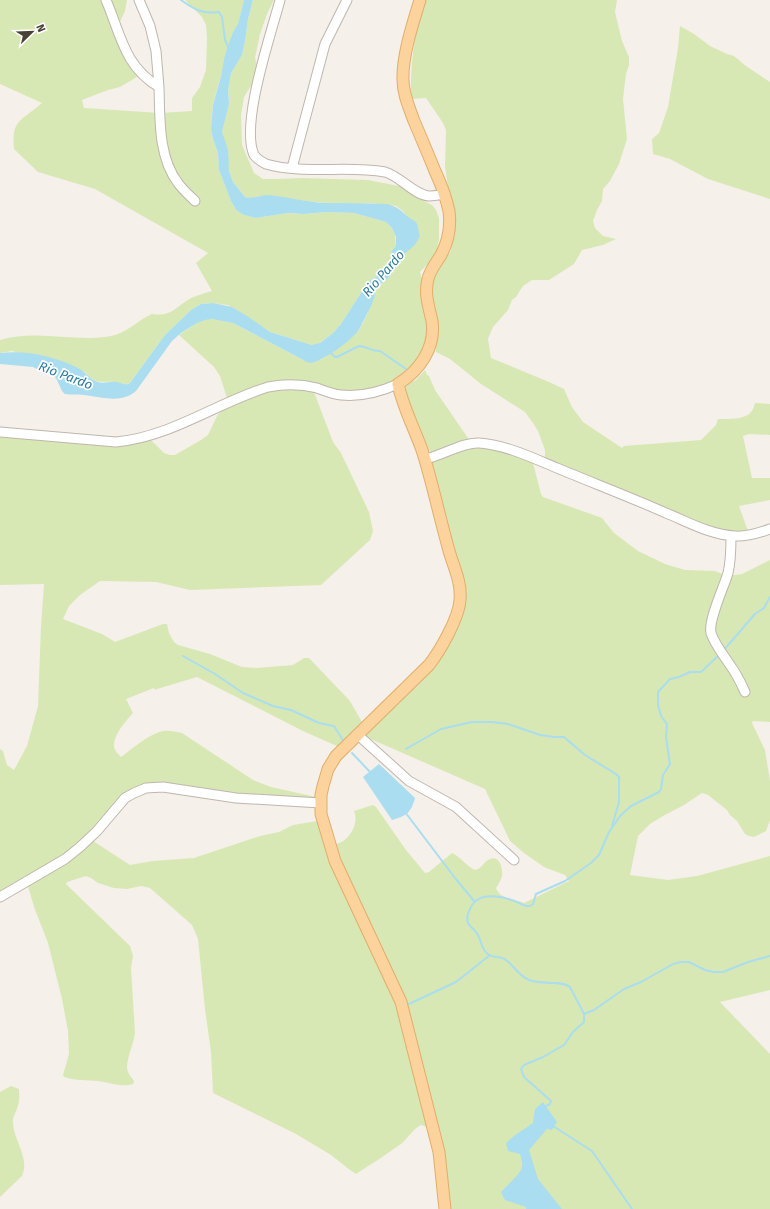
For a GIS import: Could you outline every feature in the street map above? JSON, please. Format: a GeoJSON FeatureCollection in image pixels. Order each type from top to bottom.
{"type":"FeatureCollection","features":[{"type":"Feature","properties":{"kind":"main road"},"geometry":{"type":"LineString","coordinates":[[420,0],[404,62],[402,81],[409,108],[445,194],[449,220],[448,236],[441,254],[430,274],[427,284],[428,304],[432,327],[430,344],[425,356],[414,372],[410,377],[398,384],[401,396],[425,459],[448,549],[459,583],[460,602],[453,622],[433,660],[417,678],[336,756],[328,769],[323,786],[321,814],[335,861],[393,983],[406,1017],[439,1152],[445,1209]]}},
{"type":"Feature","properties":{"kind":"street"},"geometry":{"type":"LineString","coordinates":[[106,0],[123,46],[131,61],[144,77],[159,87]]}},
{"type":"Feature","properties":{"kind":"street"},"geometry":{"type":"LineString","coordinates":[[139,0],[150,26],[156,51],[162,140],[166,158],[172,174],[178,183],[195,201]]}},
{"type":"Feature","properties":{"kind":"street"},"geometry":{"type":"LineString","coordinates":[[280,0],[261,65],[252,114],[251,136],[254,154],[259,160],[267,164],[292,168],[385,172],[427,196],[445,194]]}},
{"type":"Feature","properties":{"kind":"street"},"geometry":{"type":"LineString","coordinates":[[292,168],[325,44],[347,0]]}},
{"type":"Feature","properties":{"kind":"street"},"geometry":{"type":"LineString","coordinates":[[0,432],[116,442],[127,441],[158,433],[268,387],[302,385],[338,394],[353,395],[367,394],[390,388],[398,384]]}},
{"type":"Feature","properties":{"kind":"street"},"geometry":{"type":"LineString","coordinates":[[425,459],[439,456],[470,444],[481,443],[500,447],[536,460],[646,504],[701,528],[731,536],[750,535],[770,529]]}},
{"type":"Feature","properties":{"kind":"street"},"geometry":{"type":"LineString","coordinates":[[731,536],[731,552],[728,573],[711,624],[711,632],[721,653],[731,666],[745,692]]}},
{"type":"Feature","properties":{"kind":"street"},"geometry":{"type":"LineString","coordinates":[[351,741],[409,782],[456,807],[514,860]]}},
{"type":"Feature","properties":{"kind":"street"},"geometry":{"type":"LineString","coordinates":[[0,898],[65,859],[97,831],[125,798],[146,788],[163,787],[236,798],[321,803]]}},
{"type":"Feature","properties":{"kind":"green space"},"geometry":{"type":"Polygon","coordinates":[[[0,0],[127,0],[125,11],[119,24],[137,77],[120,87],[82,100],[84,108],[160,113],[192,111],[192,98],[200,87],[206,70],[206,25],[202,17],[185,0],[244,0],[238,24],[233,32],[213,104],[211,129],[218,153],[219,170],[236,210],[244,215],[256,218],[288,213],[354,213],[386,222],[392,228],[395,235],[396,246],[389,262],[377,276],[368,282],[341,324],[333,333],[317,345],[312,345],[270,332],[227,305],[213,303],[201,304],[191,310],[165,335],[130,383],[126,384],[95,381],[85,372],[12,351],[0,353],[0,340],[14,337],[43,336],[97,338],[111,336],[122,332],[152,314],[159,315],[169,313],[191,298],[212,291],[196,263],[208,253],[95,189],[38,172],[14,149],[14,132],[16,126],[42,103],[0,84],[0,0]]]}},
{"type":"Feature","properties":{"kind":"green space"},"geometry":{"type":"Polygon","coordinates":[[[253,0],[274,0],[260,34],[255,58],[257,66],[256,78],[244,97],[241,115],[242,145],[254,173],[263,179],[302,178],[368,180],[404,187],[419,199],[432,205],[436,210],[439,218],[439,240],[435,256],[420,272],[430,334],[425,350],[399,381],[375,388],[346,392],[302,381],[278,380],[264,383],[227,398],[220,376],[214,367],[179,335],[203,320],[218,320],[233,323],[303,360],[320,360],[345,343],[360,329],[377,288],[397,267],[411,236],[410,225],[406,216],[403,211],[396,206],[370,203],[325,203],[272,196],[259,196],[252,198],[245,197],[233,182],[229,171],[222,132],[229,104],[228,91],[231,73],[242,55],[253,0]]]}},
{"type":"Feature","properties":{"kind":"green space"},"geometry":{"type":"Polygon","coordinates":[[[426,0],[617,0],[615,12],[622,41],[629,57],[623,99],[627,139],[619,164],[610,181],[603,189],[602,201],[593,221],[595,228],[603,236],[616,239],[603,245],[582,250],[574,264],[549,280],[532,280],[523,286],[516,297],[512,300],[508,310],[493,327],[488,339],[491,358],[564,389],[572,407],[583,422],[622,448],[624,446],[701,440],[716,425],[718,419],[736,418],[748,415],[752,411],[755,403],[770,404],[770,435],[749,434],[743,436],[752,478],[770,478],[770,500],[739,506],[749,534],[724,532],[634,494],[545,459],[545,450],[538,431],[525,412],[481,384],[450,359],[436,352],[430,303],[434,275],[451,251],[453,237],[450,200],[445,167],[446,130],[426,98],[411,99],[411,74],[414,49],[418,24],[426,0]]]}},
{"type":"Feature","properties":{"kind":"green space"},"geometry":{"type":"Polygon","coordinates":[[[680,26],[710,46],[734,56],[770,82],[770,199],[708,179],[670,159],[653,154],[652,139],[659,133],[668,107],[678,48],[680,26]]]}},
{"type":"Feature","properties":{"kind":"green space"},"geometry":{"type":"Polygon","coordinates":[[[425,370],[435,390],[470,441],[433,453],[427,449],[408,401],[405,385],[416,380],[425,370]]]}},
{"type":"Feature","properties":{"kind":"green space"},"geometry":{"type":"Polygon","coordinates":[[[300,388],[314,392],[333,442],[341,453],[369,512],[373,531],[370,540],[321,585],[190,590],[156,582],[100,581],[80,595],[69,606],[63,619],[102,634],[115,642],[163,624],[167,624],[169,633],[174,642],[178,645],[210,654],[242,667],[257,668],[293,665],[304,658],[309,658],[350,701],[362,722],[339,747],[303,731],[197,677],[155,690],[154,688],[126,699],[133,713],[120,728],[114,742],[115,750],[121,757],[141,742],[159,732],[168,731],[182,733],[253,780],[271,787],[316,797],[317,800],[257,798],[163,785],[130,794],[90,839],[130,865],[153,861],[194,858],[260,836],[279,832],[293,825],[324,820],[331,845],[342,842],[351,833],[355,822],[354,811],[373,805],[425,873],[429,872],[452,853],[475,870],[493,858],[500,863],[501,866],[502,876],[496,888],[498,892],[504,897],[524,903],[569,881],[565,875],[544,867],[510,841],[485,789],[366,737],[365,735],[435,655],[459,602],[422,455],[436,461],[465,450],[482,448],[500,451],[533,463],[543,497],[602,518],[614,533],[638,551],[665,564],[685,570],[715,571],[727,576],[742,574],[770,560],[770,722],[753,721],[752,723],[765,750],[770,781],[770,820],[766,831],[754,837],[745,834],[737,821],[727,810],[708,795],[702,793],[650,824],[638,836],[630,875],[668,880],[697,876],[770,856],[770,990],[720,1002],[770,1054],[770,1209],[447,1209],[427,1127],[421,1125],[415,1129],[401,1144],[356,1174],[331,1155],[296,1134],[213,1093],[211,1052],[198,939],[192,925],[150,888],[141,886],[127,889],[114,888],[98,883],[86,876],[67,882],[66,884],[130,946],[133,956],[131,968],[135,1033],[127,1068],[128,1073],[134,1081],[133,1084],[125,1085],[77,1080],[64,1077],[63,1075],[69,1054],[68,1031],[62,999],[48,943],[34,907],[28,886],[0,903],[0,749],[3,751],[7,765],[14,770],[27,746],[38,706],[44,584],[0,585],[0,435],[93,445],[119,444],[151,440],[164,453],[175,455],[208,435],[217,416],[224,408],[267,390],[300,388]]]}},
{"type":"Feature","properties":{"kind":"green space"},"geometry":{"type":"Polygon","coordinates":[[[11,1086],[19,1089],[19,1101],[13,1118],[13,1123],[23,1156],[24,1169],[22,1176],[0,1197],[0,1092],[11,1086]]]}},
{"type":"Feature","properties":{"kind":"water"},"geometry":{"type":"Polygon","coordinates":[[[244,0],[253,0],[242,55],[231,73],[228,91],[229,104],[222,132],[228,150],[229,171],[233,182],[245,197],[269,195],[311,202],[387,204],[398,208],[409,220],[411,237],[406,251],[390,276],[376,289],[372,304],[357,333],[329,355],[309,363],[233,323],[212,319],[205,320],[181,333],[172,341],[136,391],[130,395],[118,399],[65,394],[53,374],[45,373],[33,367],[0,364],[0,353],[30,353],[50,357],[69,364],[80,369],[98,382],[117,382],[128,384],[165,335],[191,310],[201,304],[213,303],[232,307],[270,332],[312,345],[320,343],[333,333],[341,324],[368,282],[377,276],[389,262],[396,246],[396,237],[392,228],[386,222],[354,213],[327,212],[304,214],[288,213],[256,218],[244,215],[236,210],[231,201],[219,170],[218,153],[211,129],[213,105],[225,55],[233,32],[238,24],[244,0]]]}},
{"type":"Feature","properties":{"kind":"water"},"geometry":{"type":"Polygon","coordinates":[[[379,764],[415,798],[412,807],[407,813],[392,820],[363,777],[379,764]]]}},
{"type":"Feature","properties":{"kind":"water"},"geometry":{"type":"Polygon","coordinates":[[[543,1102],[557,1122],[552,1130],[547,1129],[529,1150],[538,1179],[562,1209],[526,1209],[526,1207],[505,1200],[501,1192],[519,1173],[522,1165],[520,1154],[508,1151],[506,1143],[533,1123],[535,1109],[543,1102]]]}},
{"type":"Feature","properties":{"kind":"waterway"},"geometry":{"type":"LineString","coordinates":[[181,0],[203,12],[219,12],[222,17],[225,40],[229,49]]}},
{"type":"Feature","properties":{"kind":"waterway","name":"Rio Pardo"},"geometry":{"type":"LineString","coordinates":[[397,216],[412,226],[414,236],[410,242],[397,253]]}},
{"type":"Feature","properties":{"kind":"waterway"},"geometry":{"type":"LineString","coordinates":[[330,352],[337,357],[359,346],[362,346],[374,351],[380,351],[406,369]]}},
{"type":"Feature","properties":{"kind":"waterway"},"geometry":{"type":"LineString","coordinates":[[723,651],[755,614],[764,608],[770,597]]}},
{"type":"Feature","properties":{"kind":"waterway"},"geometry":{"type":"LineString","coordinates":[[545,1108],[551,1101],[524,1077],[521,1069],[524,1065],[543,1057],[564,1045],[573,1032],[584,1022],[584,1014],[570,987],[562,984],[529,980],[522,976],[506,960],[486,953],[478,935],[468,923],[467,917],[469,911],[476,901],[488,896],[505,898],[525,906],[530,906],[533,904],[536,894],[565,881],[591,863],[599,855],[609,832],[620,816],[631,806],[659,792],[661,789],[663,775],[670,764],[666,737],[667,724],[661,716],[658,705],[658,692],[670,679],[690,672],[701,672],[720,654]]}},
{"type":"Feature","properties":{"kind":"waterway"},"geometry":{"type":"LineString","coordinates":[[183,656],[215,674],[243,693],[273,706],[291,710],[319,723],[334,726],[344,742]]}},
{"type":"Feature","properties":{"kind":"waterway"},"geometry":{"type":"LineString","coordinates":[[406,749],[441,729],[472,722],[508,724],[540,735],[564,737],[585,755],[619,777],[619,802],[612,826]]}},
{"type":"Feature","properties":{"kind":"waterway"},"geometry":{"type":"LineString","coordinates":[[352,753],[371,773]]}},
{"type":"Feature","properties":{"kind":"waterway"},"geometry":{"type":"LineString","coordinates":[[405,812],[474,901]]}},
{"type":"Feature","properties":{"kind":"waterway"},"geometry":{"type":"LineString","coordinates":[[409,1004],[456,982],[490,955]]}},
{"type":"Feature","properties":{"kind":"waterway"},"geometry":{"type":"LineString","coordinates":[[584,1014],[594,1010],[624,989],[641,982],[673,964],[689,962],[705,970],[723,972],[748,962],[770,956]]}},
{"type":"Feature","properties":{"kind":"waterway"},"geometry":{"type":"LineString","coordinates":[[553,1126],[592,1151],[632,1209]]}}]}
